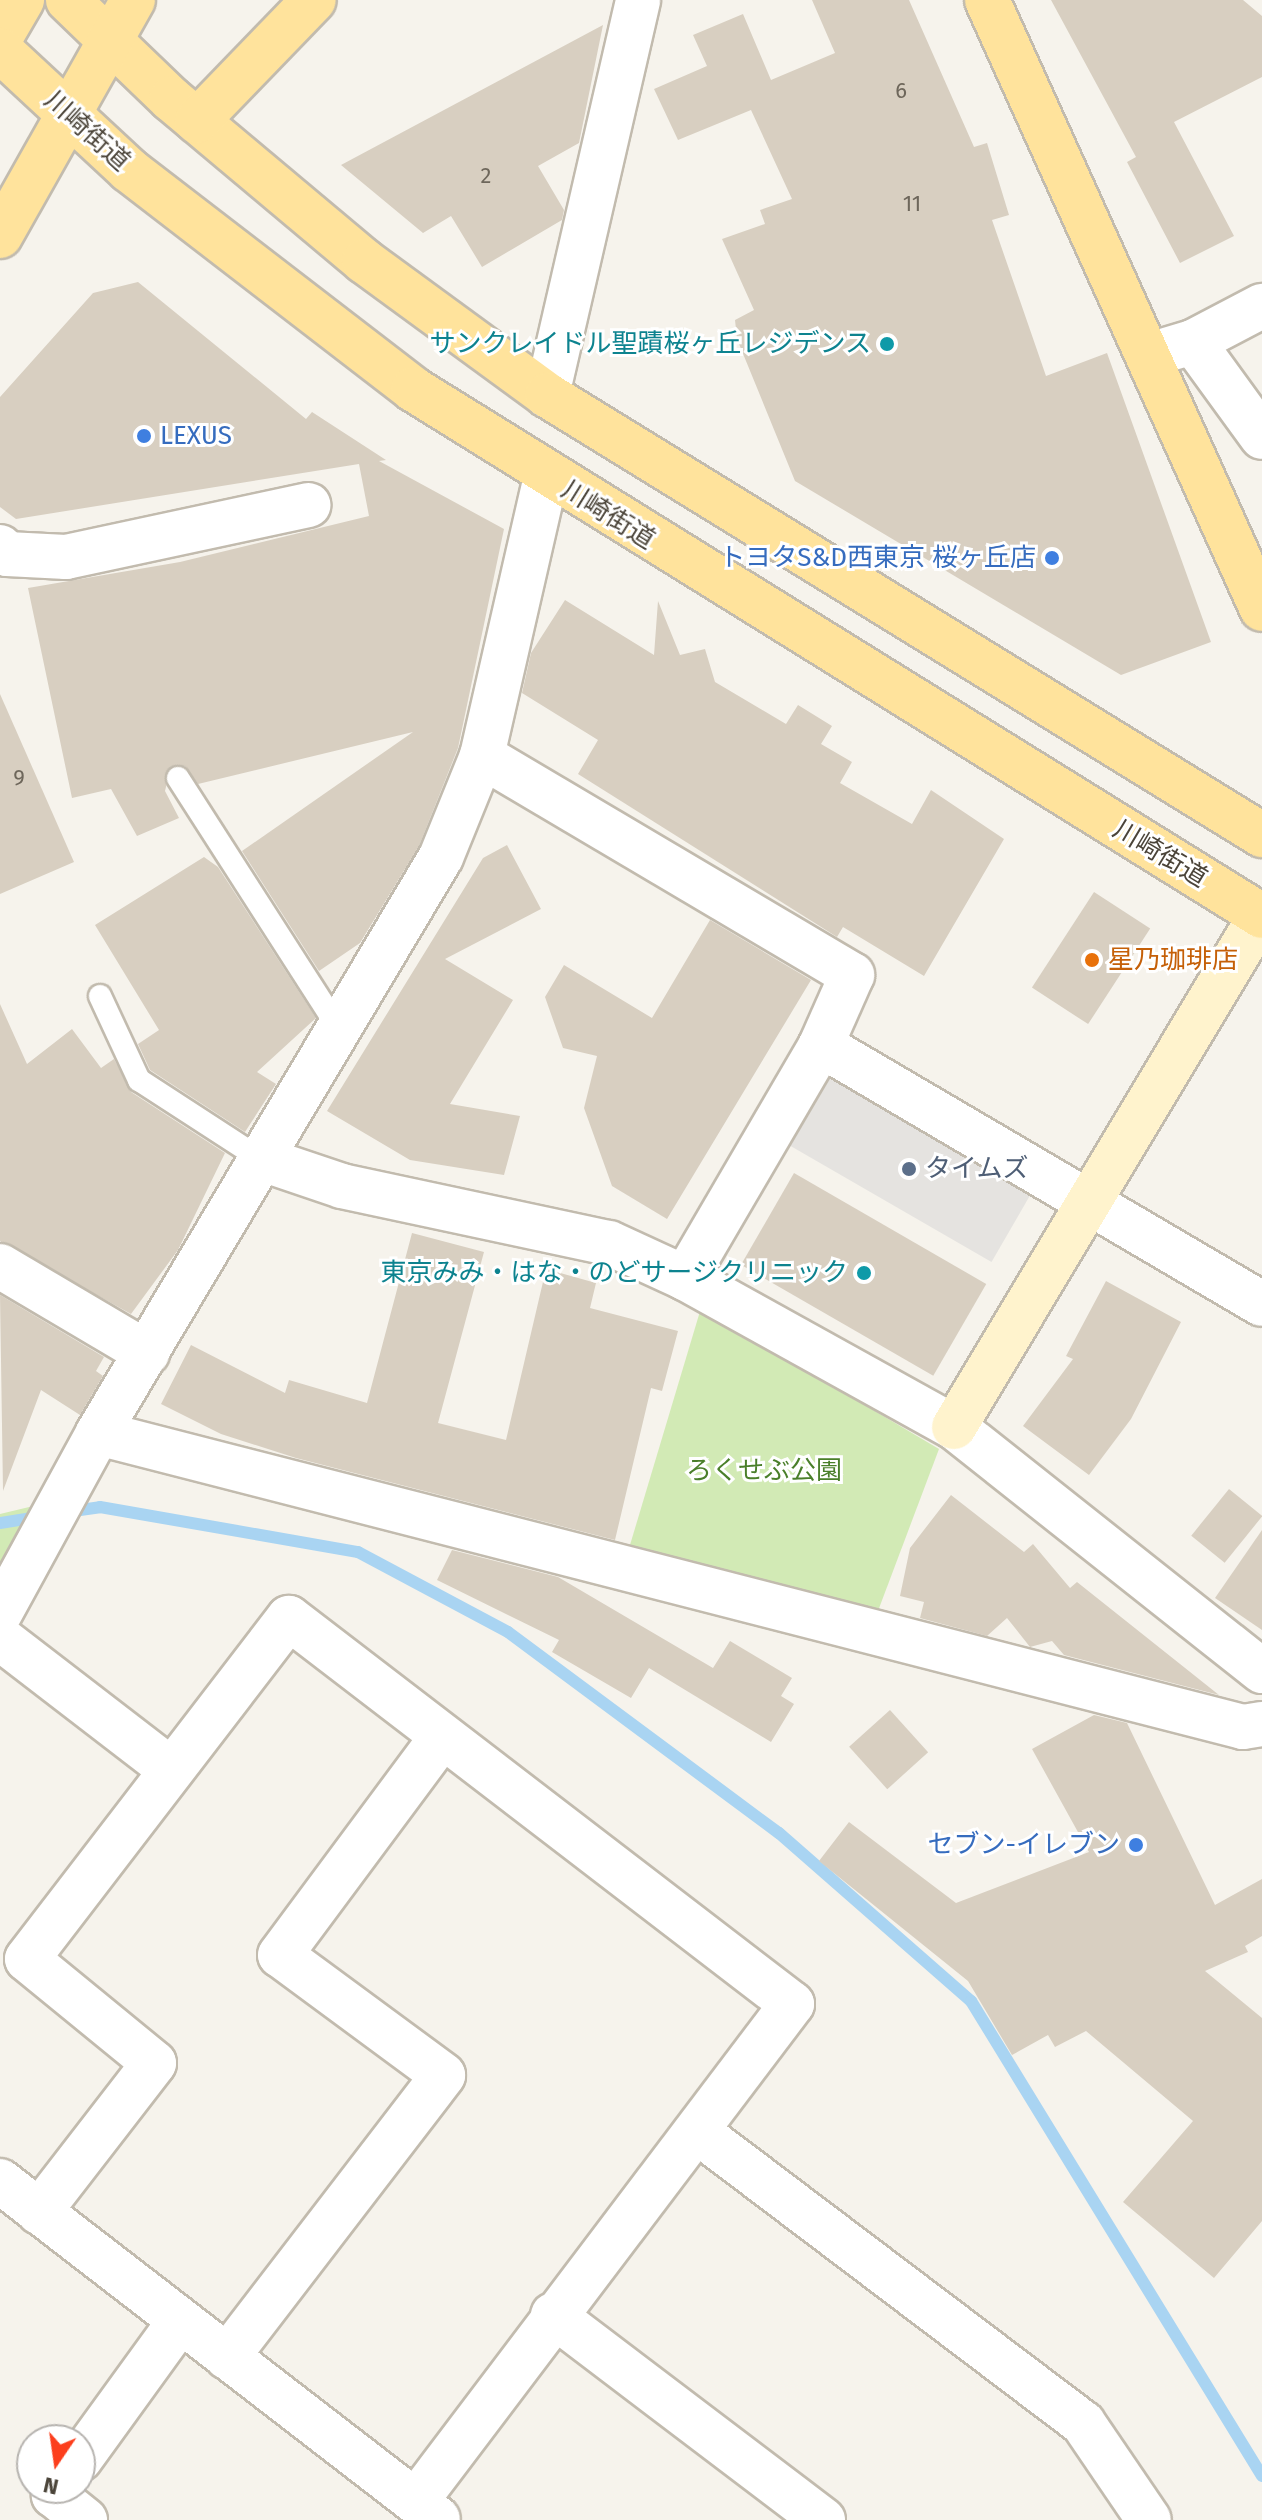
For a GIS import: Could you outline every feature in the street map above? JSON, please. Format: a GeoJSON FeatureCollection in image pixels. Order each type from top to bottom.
{"type":"FeatureCollection","features":[{"type":"Feature","properties":{"kind":"main road"},"geometry":{"type":"LineString","coordinates":[[0,38],[22,0]]}},
{"type":"Feature","properties":{"kind":"main road"},"geometry":{"type":"LineString","coordinates":[[68,0],[197,121],[364,261],[547,395],[1262,835]]}},
{"type":"Feature","properties":{"kind":"main road"},"geometry":{"type":"LineString","coordinates":[[0,236],[66,113],[133,0]]}},
{"type":"Feature","properties":{"kind":"main road"},"geometry":{"type":"LineString","coordinates":[[197,121],[314,0]]}},
{"type":"Feature","properties":{"kind":"main road"},"geometry":{"type":"LineString","coordinates":[[987,0],[1262,609]]}},
{"type":"Feature","properties":{"kind":"main road","name":"川崎街道"},"geometry":{"type":"LineString","coordinates":[[0,50],[66,113],[311,316],[546,477],[1262,915]]}},
{"type":"Feature","properties":{"kind":"street"},"geometry":{"type":"LineString","coordinates":[[547,395],[638,0]]}},
{"type":"Feature","properties":{"kind":"street"},"geometry":{"type":"LineString","coordinates":[[1149,355],[1193,342],[1262,306]]}},
{"type":"Feature","properties":{"kind":"street"},"geometry":{"type":"LineString","coordinates":[[1193,342],[1262,437]]}},
{"type":"Feature","properties":{"kind":"street"},"geometry":{"type":"LineString","coordinates":[[0,1613],[98,1433],[441,857],[482,756],[546,477]]}},
{"type":"Feature","properties":{"kind":"street"},"geometry":{"type":"LineString","coordinates":[[0,547],[7,554],[66,557],[308,505]]}},
{"type":"Feature","properties":{"kind":"street"},"geometry":{"type":"LineString","coordinates":[[482,756],[852,975],[821,1045],[685,1278]]}},
{"type":"Feature","properties":{"kind":"street"},"geometry":{"type":"LineString","coordinates":[[954,1427],[1262,915]]}},
{"type":"Feature","properties":{"kind":"street"},"geometry":{"type":"LineString","coordinates":[[821,1045],[1262,1304]]}},
{"type":"Feature","properties":{"kind":"street"},"geometry":{"type":"LineString","coordinates":[[259,1158],[342,1186],[609,1243],[685,1278],[954,1427],[1262,1671]]}},
{"type":"Feature","properties":{"kind":"street"},"geometry":{"type":"LineString","coordinates":[[0,1266],[147,1353]]}},
{"type":"Feature","properties":{"kind":"street"},"geometry":{"type":"LineString","coordinates":[[98,1433],[1243,1727],[1262,1724]]}},
{"type":"Feature","properties":{"kind":"street"},"geometry":{"type":"LineString","coordinates":[[0,2181],[39,2212],[237,2365],[428,2511],[553,2315],[698,2132],[792,2004],[289,1618],[169,1768],[27,1959],[154,2063],[39,2212]]}},
{"type":"Feature","properties":{"kind":"street"},"geometry":{"type":"LineString","coordinates":[[0,1638],[169,1768]]}},
{"type":"Feature","properties":{"kind":"street"},"geometry":{"type":"LineString","coordinates":[[237,2365],[443,2075],[280,1955],[442,1737]]}},
{"type":"Feature","properties":{"kind":"street"},"geometry":{"type":"LineString","coordinates":[[698,2132],[1083,2423],[1149,2520]]}},
{"type":"Feature","properties":{"kind":"street"},"geometry":{"type":"LineString","coordinates":[[553,2315],[823,2520]]}},
{"type":"Feature","properties":{"kind":"street"},"geometry":{"type":"LineString","coordinates":[[96,2437],[180,2321]]}},
{"type":"Feature","properties":{"kind":"lane"},"geometry":{"type":"LineString","coordinates":[[178,778],[338,1027]]}},
{"type":"Feature","properties":{"kind":"lane"},"geometry":{"type":"LineString","coordinates":[[100,996],[139,1080],[259,1158]]}},
{"type":"Feature","properties":{"kind":"green space","name":"ろくせぶ公園"},"geometry":{"type":"Polygon","coordinates":[[[701,1308],[939,1449],[878,1611],[630,1545],[701,1308]]]}},
{"type":"Feature","properties":{"kind":"green space"},"geometry":{"type":"Polygon","coordinates":[[[50,1502],[0,1583],[0,1514],[50,1502]]]}},
{"type":"Feature","properties":{"kind":"shaded area","name":"タイムズ"},"geometry":{"type":"Polygon","coordinates":[[[827,1077],[1031,1194],[992,1262],[788,1145],[827,1077]]]}},
{"type":"Feature","properties":{"kind":"building"},"geometry":{"type":"Polygon","coordinates":[[[812,0],[909,0],[974,147],[987,143],[1009,215],[992,220],[1046,376],[1107,353],[1211,642],[1121,675],[795,481],[737,339],[735,320],[754,310],[722,239],[765,224],[760,210],[792,199],[751,110],[678,140],[654,89],[707,66],[693,35],[743,14],[771,80],[835,53],[812,0]]]}},
{"type":"Feature","properties":{"kind":"building"},"geometry":{"type":"Polygon","coordinates":[[[1051,0],[1243,0],[1262,16],[1262,77],[1174,122],[1234,236],[1180,263],[1127,162],[1136,157],[1051,0]]]}},
{"type":"Feature","properties":{"kind":"building"},"geometry":{"type":"Polygon","coordinates":[[[603,25],[579,143],[538,166],[564,210],[562,220],[482,267],[451,216],[423,233],[341,165],[603,25]]]}},
{"type":"Feature","properties":{"kind":"building"},"geometry":{"type":"Polygon","coordinates":[[[138,282],[306,419],[312,412],[386,460],[379,461],[504,529],[458,748],[419,846],[360,943],[319,971],[242,851],[413,732],[198,784],[185,766],[171,766],[165,791],[179,818],[137,836],[111,789],[72,798],[28,588],[180,562],[369,516],[359,464],[16,519],[0,507],[0,397],[93,293],[138,282]]]}},
{"type":"Feature","properties":{"kind":"building"},"geometry":{"type":"Polygon","coordinates":[[[565,600],[654,655],[658,601],[680,655],[705,649],[715,682],[786,724],[798,705],[832,726],[821,744],[852,762],[840,783],[912,824],[931,790],[1004,839],[924,976],[843,927],[837,937],[578,774],[598,740],[522,693],[531,653],[565,600]]]}},
{"type":"Feature","properties":{"kind":"building"},"geometry":{"type":"Polygon","coordinates":[[[0,694],[74,862],[0,894],[0,694]]]}},
{"type":"Feature","properties":{"kind":"building"},"geometry":{"type":"Polygon","coordinates":[[[507,845],[541,909],[445,959],[513,1000],[450,1104],[520,1116],[504,1175],[410,1160],[327,1111],[483,858],[507,845]]]}},
{"type":"Feature","properties":{"kind":"building"},"geometry":{"type":"Polygon","coordinates":[[[204,857],[218,867],[316,1018],[257,1072],[276,1084],[245,1132],[150,1070],[138,1044],[159,1030],[95,925],[204,857]]]}},
{"type":"Feature","properties":{"kind":"building","name":"星乃珈琲店"},"geometry":{"type":"Polygon","coordinates":[[[1094,892],[1150,928],[1088,1024],[1032,988],[1094,892]]]}},
{"type":"Feature","properties":{"kind":"building"},"geometry":{"type":"Polygon","coordinates":[[[710,920],[811,980],[667,1219],[612,1186],[584,1108],[597,1056],[563,1048],[545,997],[564,965],[652,1018],[710,920]]]}},
{"type":"Feature","properties":{"kind":"building"},"geometry":{"type":"Polygon","coordinates":[[[0,1004],[27,1064],[72,1029],[101,1068],[114,1059],[131,1092],[225,1153],[178,1250],[131,1314],[0,1241],[0,1004]]]}},
{"type":"Feature","properties":{"kind":"building","name":"東京みみ・はな・のどサージクリニック"},"geometry":{"type":"Polygon","coordinates":[[[794,1173],[986,1284],[933,1376],[741,1265],[794,1173]]]}},
{"type":"Feature","properties":{"kind":"building"},"geometry":{"type":"Polygon","coordinates":[[[412,1233],[484,1252],[438,1423],[506,1440],[546,1269],[596,1283],[590,1308],[678,1331],[662,1391],[651,1388],[615,1540],[296,1458],[221,1434],[161,1404],[191,1345],[285,1393],[289,1380],[367,1403],[412,1233]]]}},
{"type":"Feature","properties":{"kind":"building"},"geometry":{"type":"Polygon","coordinates":[[[1106,1281],[1181,1322],[1131,1419],[1089,1475],[1023,1426],[1073,1359],[1066,1356],[1106,1281]]]}},
{"type":"Feature","properties":{"kind":"building"},"geometry":{"type":"Polygon","coordinates":[[[0,1295],[104,1357],[96,1371],[103,1376],[80,1415],[41,1390],[3,1491],[0,1295]]]}},
{"type":"Feature","properties":{"kind":"building"},"geometry":{"type":"Polygon","coordinates":[[[1229,1489],[1262,1517],[1225,1563],[1191,1536],[1229,1489]]]}},
{"type":"Feature","properties":{"kind":"building"},"geometry":{"type":"Polygon","coordinates":[[[951,1495],[1024,1552],[1033,1544],[1070,1588],[1077,1582],[1219,1695],[1064,1655],[1052,1641],[1030,1647],[1007,1618],[987,1636],[920,1618],[924,1602],[900,1596],[910,1548],[951,1495]]]}},
{"type":"Feature","properties":{"kind":"building"},"geometry":{"type":"Polygon","coordinates":[[[1262,1530],[1262,1630],[1215,1598],[1262,1530]]]}},
{"type":"Feature","properties":{"kind":"building"},"geometry":{"type":"Polygon","coordinates":[[[452,1550],[558,1577],[713,1668],[730,1641],[792,1678],[781,1696],[794,1704],[771,1742],[649,1668],[631,1698],[552,1652],[559,1640],[437,1580],[452,1550]]]}},
{"type":"Feature","properties":{"kind":"building"},"geometry":{"type":"Polygon","coordinates":[[[890,1710],[928,1752],[887,1789],[849,1747],[890,1710]]]}},
{"type":"Feature","properties":{"kind":"building"},"geometry":{"type":"Polygon","coordinates":[[[1094,1715],[1127,1723],[1215,1905],[1262,1879],[1262,1936],[1245,1946],[1248,1952],[1205,1971],[1262,2018],[1262,2221],[1214,2278],[1123,2202],[1193,2121],[1086,2031],[1055,2047],[1048,2035],[1012,2055],[968,1981],[819,1861],[849,1822],[956,1903],[1089,1852],[1032,1749],[1094,1715]]]}},
{"type":"Feature","properties":{"kind":"waterway"},"geometry":{"type":"LineString","coordinates":[[66,1512],[100,1507],[358,1552],[508,1632],[779,1833],[971,2001],[1262,2476]]}},
{"type":"Feature","properties":{"kind":"waterway"},"geometry":{"type":"LineString","coordinates":[[0,1523],[39,1517]]}},
{"type":"Feature","properties":{"kind":"place","name":"サンクレイドル聖蹟桜ヶ丘レジデンス"},"geometry":{"type":"Point","coordinates":[887,344]}},
{"type":"Feature","properties":{"kind":"place","name":"LEXUS"},"geometry":{"type":"Point","coordinates":[144,436]}},
{"type":"Feature","properties":{"kind":"place","name":"トヨタS&D西東京 桜ヶ丘店"},"geometry":{"type":"Point","coordinates":[1052,558]}},
{"type":"Feature","properties":{"kind":"place","name":"星乃珈琲店"},"geometry":{"type":"Point","coordinates":[1092,960]}},
{"type":"Feature","properties":{"kind":"place","name":"タイムズ"},"geometry":{"type":"Point","coordinates":[909,1169]}},
{"type":"Feature","properties":{"kind":"place","name":"東京みみ・はな・のどサージクリニック"},"geometry":{"type":"Point","coordinates":[864,1273]}},
{"type":"Feature","properties":{"kind":"place","name":"セブン-イレブン"},"geometry":{"type":"Point","coordinates":[1136,1845]}}]}
